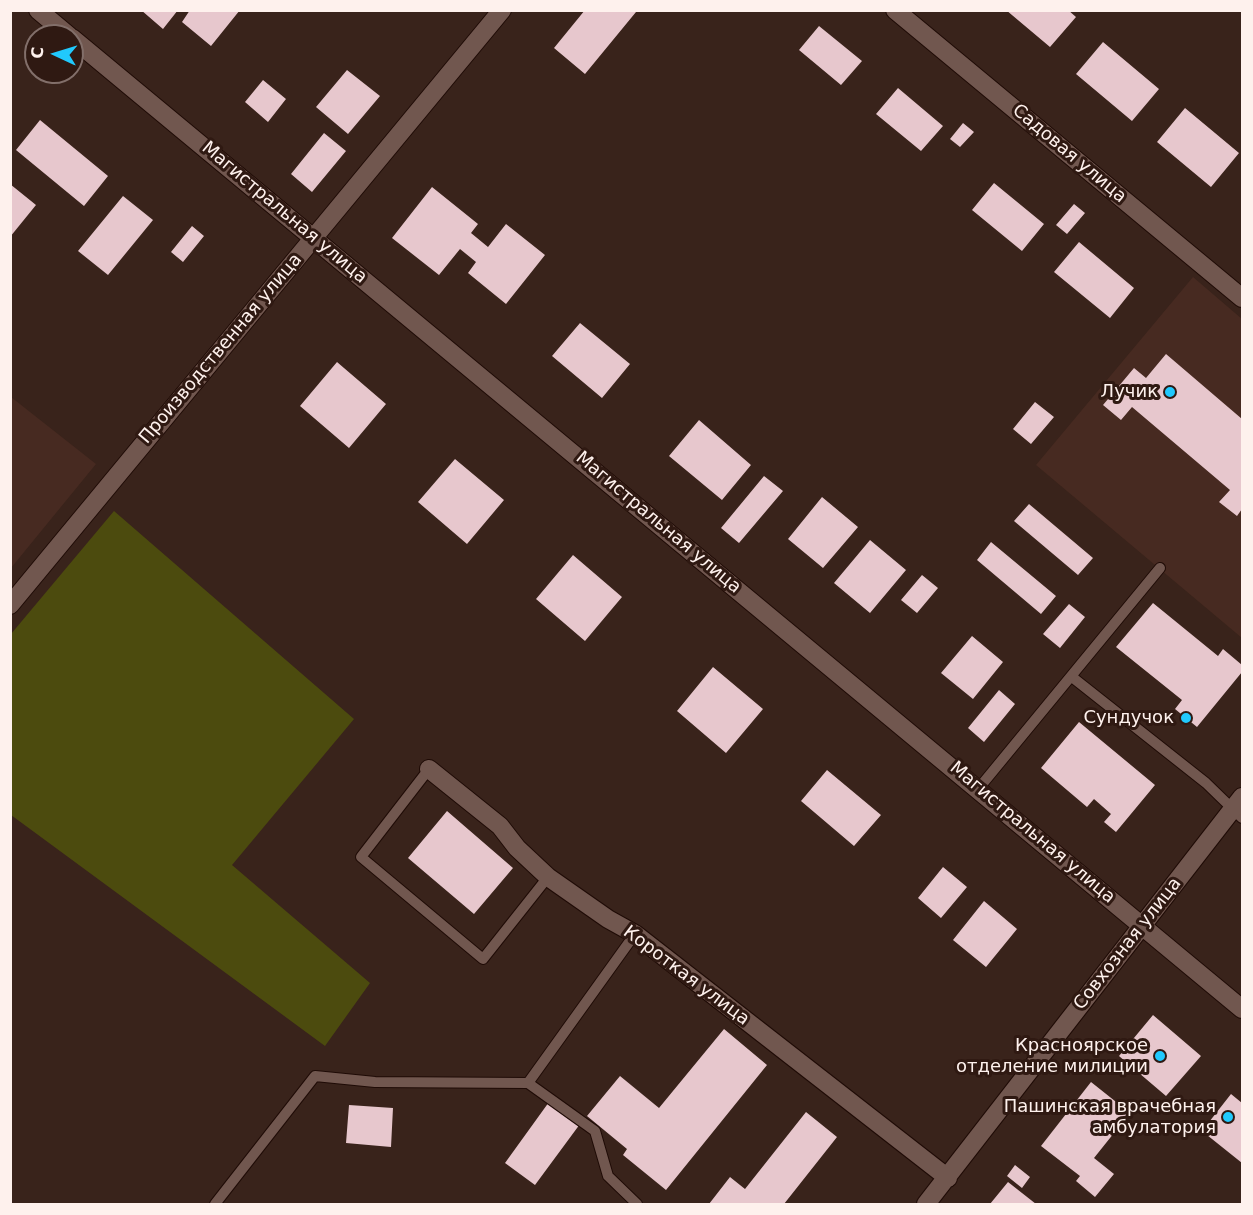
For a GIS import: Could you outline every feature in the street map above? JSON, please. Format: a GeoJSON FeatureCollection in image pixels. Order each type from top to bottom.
{"type":"FeatureCollection","features":[{"type":"Feature","properties":{"kind":"street","name":"Магистральная улица"},"geometry":{"type":"LineString","coordinates":[[38,10],[55,24]]}},
{"type":"Feature","properties":{"kind":"street","name":"Производственная улица"},"geometry":{"type":"LineString","coordinates":[[10,605],[502,10]]}},
{"type":"Feature","properties":{"kind":"street","name":"Садовая улица"},"geometry":{"type":"LineString","coordinates":[[895,10],[1242,298]]}},
{"type":"Feature","properties":{"kind":"street","name":"Магистральная улица"},"geometry":{"type":"LineString","coordinates":[[84,48],[979,788],[1242,1009]]}},
{"type":"Feature","properties":{"kind":"street","name":"Короткая улица"},"geometry":{"type":"LineString","coordinates":[[429,769],[500,826],[517,848],[548,877],[608,919],[634,934],[948,1178]]}},
{"type":"Feature","properties":{"kind":"street","name":"Совхозная улица"},"geometry":{"type":"LineString","coordinates":[[926,1204],[1142,926],[1239,808]]}},
{"type":"Feature","properties":{"kind":"lane"},"geometry":{"type":"LineString","coordinates":[[979,788],[1160,568]]}},
{"type":"Feature","properties":{"kind":"lane"},"geometry":{"type":"LineString","coordinates":[[1072,677],[1239,808]]}},
{"type":"Feature","properties":{"kind":"lane"},"geometry":{"type":"LineString","coordinates":[[429,769],[361,857],[483,959],[548,877]]}},
{"type":"Feature","properties":{"kind":"lane"},"geometry":{"type":"LineString","coordinates":[[528,1083],[634,934]]}},
{"type":"Feature","properties":{"kind":"lane"},"geometry":{"type":"LineString","coordinates":[[215,1204],[315,1076],[375,1082],[528,1083],[595,1131],[608,1176],[637,1204]]}},
{"type":"Feature","properties":{"kind":"shaded area","name":"Лучик"},"geometry":{"type":"Polygon","coordinates":[[[1193,277],[1242,319],[1242,638],[1036,465],[1193,277]]]}},
{"type":"Feature","properties":{"kind":"shaded area"},"geometry":{"type":"Polygon","coordinates":[[[11,397],[96,464],[11,568],[11,397]]]}},
{"type":"Feature","properties":{"kind":"shaded area"},"geometry":{"type":"Polygon","coordinates":[[[114,511],[354,719],[232,865],[370,983],[325,1046],[11,815],[11,634],[114,511]]]}},
{"type":"Feature","properties":{"kind":"building"},"geometry":{"type":"Polygon","coordinates":[[[141,10],[178,10],[163,29],[141,10]]]}},
{"type":"Feature","properties":{"kind":"building"},"geometry":{"type":"Polygon","coordinates":[[[190,10],[240,10],[211,46],[182,22],[190,10]]]}},
{"type":"Feature","properties":{"kind":"building"},"geometry":{"type":"Polygon","coordinates":[[[585,10],[636,12],[585,74],[554,48],[585,10]]]}},
{"type":"Feature","properties":{"kind":"building"},"geometry":{"type":"Polygon","coordinates":[[[1006,10],[1068,10],[1076,17],[1050,47],[1006,10]]]}},
{"type":"Feature","properties":{"kind":"building"},"geometry":{"type":"Polygon","coordinates":[[[819,26],[862,61],[841,85],[799,50],[819,26]]]}},
{"type":"Feature","properties":{"kind":"building"},"geometry":{"type":"Polygon","coordinates":[[[1103,42],[1159,89],[1132,121],[1076,74],[1103,42]]]}},
{"type":"Feature","properties":{"kind":"building"},"geometry":{"type":"Polygon","coordinates":[[[347,70],[380,96],[348,134],[316,107],[347,70]]]}},
{"type":"Feature","properties":{"kind":"building"},"geometry":{"type":"Polygon","coordinates":[[[263,80],[286,99],[268,122],[245,102],[263,80]]]}},
{"type":"Feature","properties":{"kind":"building"},"geometry":{"type":"Polygon","coordinates":[[[898,88],[943,126],[921,151],[876,114],[898,88]]]}},
{"type":"Feature","properties":{"kind":"building"},"geometry":{"type":"Polygon","coordinates":[[[1185,108],[1239,153],[1211,187],[1157,142],[1185,108]]]}},
{"type":"Feature","properties":{"kind":"building"},"geometry":{"type":"Polygon","coordinates":[[[40,120],[108,176],[84,206],[16,150],[40,120]]]}},
{"type":"Feature","properties":{"kind":"building"},"geometry":{"type":"Polygon","coordinates":[[[963,123],[974,132],[960,147],[950,139],[963,123]]]}},
{"type":"Feature","properties":{"kind":"building"},"geometry":{"type":"Polygon","coordinates":[[[324,133],[346,151],[312,192],[291,174],[324,133]]]}},
{"type":"Feature","properties":{"kind":"building"},"geometry":{"type":"Polygon","coordinates":[[[994,183],[1044,224],[1022,251],[972,210],[994,183]]]}},
{"type":"Feature","properties":{"kind":"building"},"geometry":{"type":"Polygon","coordinates":[[[10,184],[36,205],[10,237],[10,184]]]}},
{"type":"Feature","properties":{"kind":"building"},"geometry":{"type":"Polygon","coordinates":[[[432,187],[478,224],[471,233],[488,247],[506,224],[545,255],[506,304],[468,273],[476,262],[460,249],[439,275],[392,238],[432,187]]]}},
{"type":"Feature","properties":{"kind":"building"},"geometry":{"type":"Polygon","coordinates":[[[123,196],[153,220],[108,275],[78,251],[123,196]]]}},
{"type":"Feature","properties":{"kind":"building"},"geometry":{"type":"Polygon","coordinates":[[[1074,204],[1085,213],[1067,234],[1056,225],[1074,204]]]}},
{"type":"Feature","properties":{"kind":"building"},"geometry":{"type":"Polygon","coordinates":[[[192,226],[204,236],[183,262],[171,252],[192,226]]]}},
{"type":"Feature","properties":{"kind":"building"},"geometry":{"type":"Polygon","coordinates":[[[1079,242],[1134,288],[1110,318],[1054,272],[1079,242]]]}},
{"type":"Feature","properties":{"kind":"building"},"geometry":{"type":"Polygon","coordinates":[[[580,323],[630,364],[602,398],[552,356],[580,323]]]}},
{"type":"Feature","properties":{"kind":"building"},"geometry":{"type":"Polygon","coordinates":[[[1166,354],[1242,419],[1242,509],[1237,516],[1219,502],[1230,490],[1132,407],[1121,420],[1103,405],[1134,368],[1146,378],[1166,354]]]}},
{"type":"Feature","properties":{"kind":"building"},"geometry":{"type":"Polygon","coordinates":[[[337,362],[386,404],[349,448],[300,406],[337,362]]]}},
{"type":"Feature","properties":{"kind":"building"},"geometry":{"type":"Polygon","coordinates":[[[1035,402],[1054,417],[1031,444],[1013,429],[1035,402]]]}},
{"type":"Feature","properties":{"kind":"building"},"geometry":{"type":"Polygon","coordinates":[[[699,420],[751,465],[722,500],[669,456],[699,420]]]}},
{"type":"Feature","properties":{"kind":"building"},"geometry":{"type":"Polygon","coordinates":[[[455,459],[504,500],[467,544],[418,502],[455,459]]]}},
{"type":"Feature","properties":{"kind":"building"},"geometry":{"type":"Polygon","coordinates":[[[764,476],[783,491],[739,543],[721,528],[764,476]]]}},
{"type":"Feature","properties":{"kind":"building"},"geometry":{"type":"Polygon","coordinates":[[[822,497],[858,527],[823,568],[788,539],[822,497]]]}},
{"type":"Feature","properties":{"kind":"building"},"geometry":{"type":"Polygon","coordinates":[[[1029,504],[1093,558],[1078,575],[1014,521],[1029,504]]]}},
{"type":"Feature","properties":{"kind":"building"},"geometry":{"type":"Polygon","coordinates":[[[870,540],[906,570],[870,613],[834,583],[870,540]]]}},
{"type":"Feature","properties":{"kind":"building"},"geometry":{"type":"Polygon","coordinates":[[[991,542],[1056,596],[1041,614],[977,560],[991,542]]]}},
{"type":"Feature","properties":{"kind":"building"},"geometry":{"type":"Polygon","coordinates":[[[573,555],[622,597],[585,641],[536,599],[573,555]]]}},
{"type":"Feature","properties":{"kind":"building"},"geometry":{"type":"Polygon","coordinates":[[[922,575],[938,588],[917,613],[901,600],[922,575]]]}},
{"type":"Feature","properties":{"kind":"building"},"geometry":{"type":"Polygon","coordinates":[[[1153,603],[1218,656],[1223,649],[1242,665],[1242,672],[1197,727],[1175,709],[1182,700],[1116,647],[1153,603]]]}},
{"type":"Feature","properties":{"kind":"building"},"geometry":{"type":"Polygon","coordinates":[[[1069,604],[1085,617],[1060,648],[1043,634],[1069,604]]]}},
{"type":"Feature","properties":{"kind":"building"},"geometry":{"type":"Polygon","coordinates":[[[972,636],[1003,662],[973,699],[941,673],[972,636]]]}},
{"type":"Feature","properties":{"kind":"building"},"geometry":{"type":"Polygon","coordinates":[[[713,667],[763,709],[726,753],[677,711],[713,667]]]}},
{"type":"Feature","properties":{"kind":"building"},"geometry":{"type":"Polygon","coordinates":[[[999,690],[1015,704],[984,742],[968,728],[999,690]]]}},
{"type":"Feature","properties":{"kind":"building"},"geometry":{"type":"Polygon","coordinates":[[[1079,722],[1155,785],[1116,832],[1104,822],[1111,814],[1094,799],[1087,807],[1041,768],[1079,722]]]}},
{"type":"Feature","properties":{"kind":"building"},"geometry":{"type":"Polygon","coordinates":[[[827,770],[881,815],[854,846],[801,801],[827,770]]]}},
{"type":"Feature","properties":{"kind":"building"},"geometry":{"type":"Polygon","coordinates":[[[447,811],[513,868],[474,914],[408,858],[447,811]]]}},
{"type":"Feature","properties":{"kind":"building"},"geometry":{"type":"Polygon","coordinates":[[[943,867],[967,887],[941,918],[918,898],[943,867]]]}},
{"type":"Feature","properties":{"kind":"building"},"geometry":{"type":"Polygon","coordinates":[[[984,901],[1017,929],[986,967],[953,940],[984,901]]]}},
{"type":"Feature","properties":{"kind":"building","name":"Красноярское отделение милиции"},"geometry":{"type":"Polygon","coordinates":[[[1153,1015],[1201,1056],[1166,1096],[1119,1056],[1153,1015]]]}},
{"type":"Feature","properties":{"kind":"building"},"geometry":{"type":"Polygon","coordinates":[[[724,1029],[767,1065],[666,1190],[623,1155],[627,1149],[587,1116],[620,1076],[659,1108],[724,1029]]]}},
{"type":"Feature","properties":{"kind":"building"},"geometry":{"type":"Polygon","coordinates":[[[1091,1082],[1130,1113],[1094,1158],[1114,1174],[1095,1197],[1076,1181],[1080,1176],[1041,1146],[1091,1082]]]}},
{"type":"Feature","properties":{"kind":"building","name":"Пашинская врачебная амбулатория"},"geometry":{"type":"Polygon","coordinates":[[[1231,1094],[1242,1103],[1242,1163],[1202,1131],[1231,1094]]]}},
{"type":"Feature","properties":{"kind":"building"},"geometry":{"type":"Polygon","coordinates":[[[549,1102],[580,1124],[535,1185],[505,1163],[549,1102]]]}},
{"type":"Feature","properties":{"kind":"building"},"geometry":{"type":"Polygon","coordinates":[[[349,1105],[393,1108],[391,1147],[346,1143],[349,1105]]]}},
{"type":"Feature","properties":{"kind":"building"},"geometry":{"type":"Polygon","coordinates":[[[806,1112],[837,1137],[784,1204],[709,1204],[730,1177],[745,1189],[806,1112]]]}},
{"type":"Feature","properties":{"kind":"building"},"geometry":{"type":"Polygon","coordinates":[[[1015,1165],[1030,1177],[1022,1188],[1007,1176],[1015,1165]]]}},
{"type":"Feature","properties":{"kind":"building"},"geometry":{"type":"Polygon","coordinates":[[[1008,1182],[1036,1204],[990,1204],[1008,1182]]]}},
{"type":"Feature","properties":{"kind":"place","name":"Лучик"},"geometry":{"type":"Point","coordinates":[1170,392]}},
{"type":"Feature","properties":{"kind":"place","name":"Сундучок"},"geometry":{"type":"Point","coordinates":[1186,718]}},
{"type":"Feature","properties":{"kind":"place","name":"Красноярское отделение милиции"},"geometry":{"type":"Point","coordinates":[1160,1056]}},
{"type":"Feature","properties":{"kind":"place","name":"Пашинская врачебная амбулатория"},"geometry":{"type":"Point","coordinates":[1228,1117]}}]}
